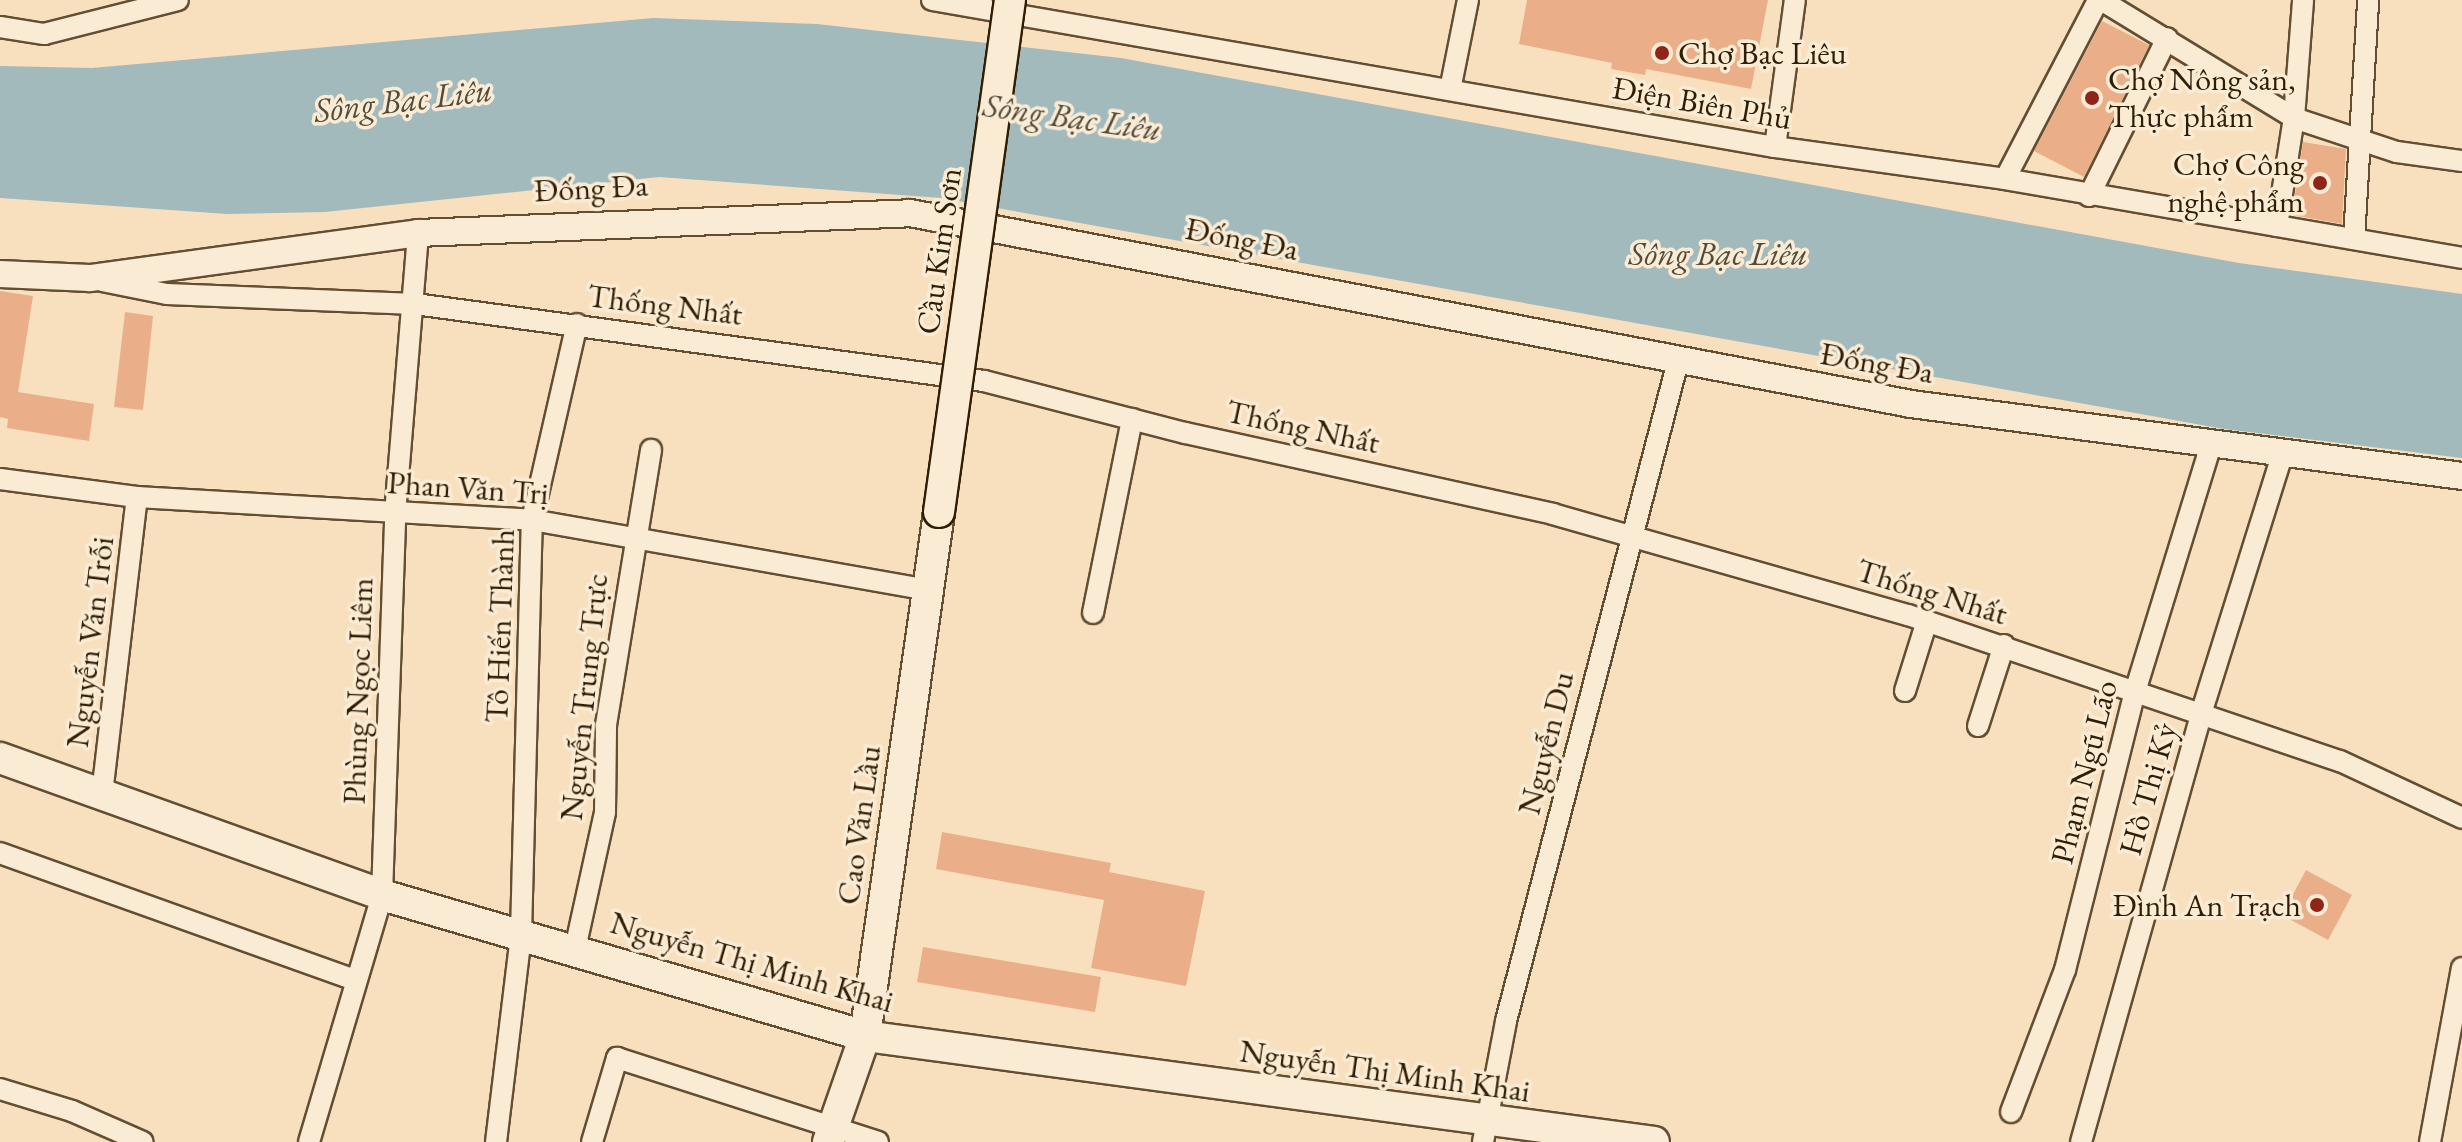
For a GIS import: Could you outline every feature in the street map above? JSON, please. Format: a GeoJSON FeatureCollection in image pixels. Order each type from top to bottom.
{"type":"FeatureCollection","features":[{"type":"Feature","properties":{"kind":"main road","name":"Cầu Kim Sơn"},"geometry":{"type":"LineString","coordinates":[[939,512],[1010,0]]}},
{"type":"Feature","properties":{"kind":"main road","name":"Cao Văn Lầu"},"geometry":{"type":"LineString","coordinates":[[830,1136],[865,1036],[939,512]]}},
{"type":"Feature","properties":{"kind":"main road","name":"Nguyễn Thị Minh Khai"},"geometry":{"type":"LineString","coordinates":[[0,758],[382,895],[865,1036],[1484,1132],[1654,1142]]}},
{"type":"Feature","properties":{"kind":"street"},"geometry":{"type":"LineString","coordinates":[[0,27],[44,34],[178,0]]}},
{"type":"Feature","properties":{"kind":"street","name":"Điện Biên Phủ"},"geometry":{"type":"LineString","coordinates":[[932,0],[1775,147],[2005,179],[2089,196],[2462,258]]}},
{"type":"Feature","properties":{"kind":"street"},"geometry":{"type":"LineString","coordinates":[[1450,90],[1468,0]]}},
{"type":"Feature","properties":{"kind":"street"},"geometry":{"type":"LineString","coordinates":[[1775,147],[1795,0]]}},
{"type":"Feature","properties":{"kind":"street"},"geometry":{"type":"LineString","coordinates":[[2005,179],[2099,0],[2167,38],[2294,118],[2360,141],[2462,161]]}},
{"type":"Feature","properties":{"kind":"street"},"geometry":{"type":"LineString","coordinates":[[2277,226],[2294,118],[2303,0]]}},
{"type":"Feature","properties":{"kind":"street"},"geometry":{"type":"LineString","coordinates":[[2354,239],[2368,0]]}},
{"type":"Feature","properties":{"kind":"street"},"geometry":{"type":"LineString","coordinates":[[2089,196],[2167,38]]}},
{"type":"Feature","properties":{"kind":"street","name":"Đống Đa"},"geometry":{"type":"LineString","coordinates":[[0,274],[90,278],[418,233],[910,213],[1911,404],[2282,455],[2462,476]]}},
{"type":"Feature","properties":{"kind":"street","name":"Phùng Ngọc Liêm"},"geometry":{"type":"LineString","coordinates":[[309,1142],[382,895],[395,514],[415,304],[418,233]]}},
{"type":"Feature","properties":{"kind":"street","name":"Thống Nhất"},"geometry":{"type":"LineString","coordinates":[[90,278],[167,294],[415,304],[984,381],[1630,537],[1927,621],[2004,645],[2134,695],[2340,761],[2462,818]]}},
{"type":"Feature","properties":{"kind":"street","name":"Tô Hiến Thành"},"geometry":{"type":"LineString","coordinates":[[496,1142],[521,934],[532,520],[577,324]]}},
{"type":"Feature","properties":{"kind":"street","name":"Nguyễn Du"},"geometry":{"type":"LineString","coordinates":[[1484,1132],[1630,537],[1678,361]]}},
{"type":"Feature","properties":{"kind":"street"},"geometry":{"type":"LineString","coordinates":[[1093,613],[1132,419]]}},
{"type":"Feature","properties":{"kind":"street","name":"Phạm Ngũ Lão"},"geometry":{"type":"LineString","coordinates":[[2011,1112],[2065,970],[2134,695],[2211,445]]}},
{"type":"Feature","properties":{"kind":"street","name":"Nguyễn Trung Trực"},"geometry":{"type":"LineString","coordinates":[[575,949],[605,812],[606,725],[633,534],[651,450]]}},
{"type":"Feature","properties":{"kind":"street","name":"Hồ Thị Kỷ"},"geometry":{"type":"LineString","coordinates":[[2081,1142],[2201,714],[2282,455]]}},
{"type":"Feature","properties":{"kind":"street","name":"Phan Văn Trị"},"geometry":{"type":"LineString","coordinates":[[0,479],[137,497],[532,520],[633,534],[928,590]]}},
{"type":"Feature","properties":{"kind":"street","name":"Nguyễn Văn Trỗi"},"geometry":{"type":"LineString","coordinates":[[102,794],[137,497]]}},
{"type":"Feature","properties":{"kind":"street"},"geometry":{"type":"LineString","coordinates":[[1905,691],[1927,621]]}},
{"type":"Feature","properties":{"kind":"street"},"geometry":{"type":"LineString","coordinates":[[1978,726],[2004,645]]}},
{"type":"Feature","properties":{"kind":"street"},"geometry":{"type":"LineString","coordinates":[[0,853],[355,980]]}},
{"type":"Feature","properties":{"kind":"street"},"geometry":{"type":"LineString","coordinates":[[2430,1142],[2462,968]]}},
{"type":"Feature","properties":{"kind":"street"},"geometry":{"type":"LineString","coordinates":[[592,1142],[617,1058],[830,1136],[878,1142]]}},
{"type":"Feature","properties":{"kind":"street"},"geometry":{"type":"LineString","coordinates":[[0,1089],[72,1111],[143,1142]]}},
{"type":"Feature","properties":{"kind":"water","name":"Sông Bạc Liêu"},"geometry":{"type":"Polygon","coordinates":[[[653,18],[817,24],[1121,58],[2239,263],[2462,294],[2462,458],[2224,429],[941,198],[659,177],[325,212],[227,214],[0,198],[0,66],[92,68],[653,18]]]}},
{"type":"Feature","properties":{"kind":"building","name":"Chợ Bạc Liêu"},"geometry":{"type":"Polygon","coordinates":[[[1527,0],[1768,0],[1751,89],[1646,69],[1645,75],[1611,69],[1612,63],[1519,44],[1527,0]]]}},
{"type":"Feature","properties":{"kind":"building","name":"Chợ Nông sản, Thực phẩm"},"geometry":{"type":"Polygon","coordinates":[[[2102,21],[2149,45],[2084,177],[2034,151],[2102,21]]]}},
{"type":"Feature","properties":{"kind":"building","name":"Chợ Công nghệ phẩm"},"geometry":{"type":"Polygon","coordinates":[[[2303,142],[2346,149],[2342,224],[2292,215],[2303,142]]]}},
{"type":"Feature","properties":{"kind":"building"},"geometry":{"type":"Polygon","coordinates":[[[0,291],[33,296],[18,392],[94,404],[89,441],[7,428],[8,419],[0,417],[0,291]]]}},
{"type":"Feature","properties":{"kind":"building"},"geometry":{"type":"Polygon","coordinates":[[[125,312],[153,316],[143,410],[114,407],[125,312]]]}},
{"type":"Feature","properties":{"kind":"building"},"geometry":{"type":"Polygon","coordinates":[[[942,832],[1111,863],[1109,872],[1205,891],[1186,986],[1091,968],[1104,900],[936,869],[942,832]]]}},
{"type":"Feature","properties":{"kind":"building","name":"Đình An Trạch"},"geometry":{"type":"Polygon","coordinates":[[[2306,870],[2352,895],[2328,940],[2282,915],[2306,870]]]}},
{"type":"Feature","properties":{"kind":"building"},"geometry":{"type":"Polygon","coordinates":[[[923,947],[1101,977],[1095,1012],[917,982],[923,947]]]}},
{"type":"Feature","properties":{"kind":"place","name":"Chợ Bạc Liêu"},"geometry":{"type":"Point","coordinates":[1662,53]}},
{"type":"Feature","properties":{"kind":"place","name":"Chợ Nông sản, Thực phẩm"},"geometry":{"type":"Point","coordinates":[2092,98]}},
{"type":"Feature","properties":{"kind":"place","name":"Chợ Công nghệ phẩm"},"geometry":{"type":"Point","coordinates":[2320,183]}},
{"type":"Feature","properties":{"kind":"place","name":"Đình An Trạch"},"geometry":{"type":"Point","coordinates":[2317,905]}}]}
